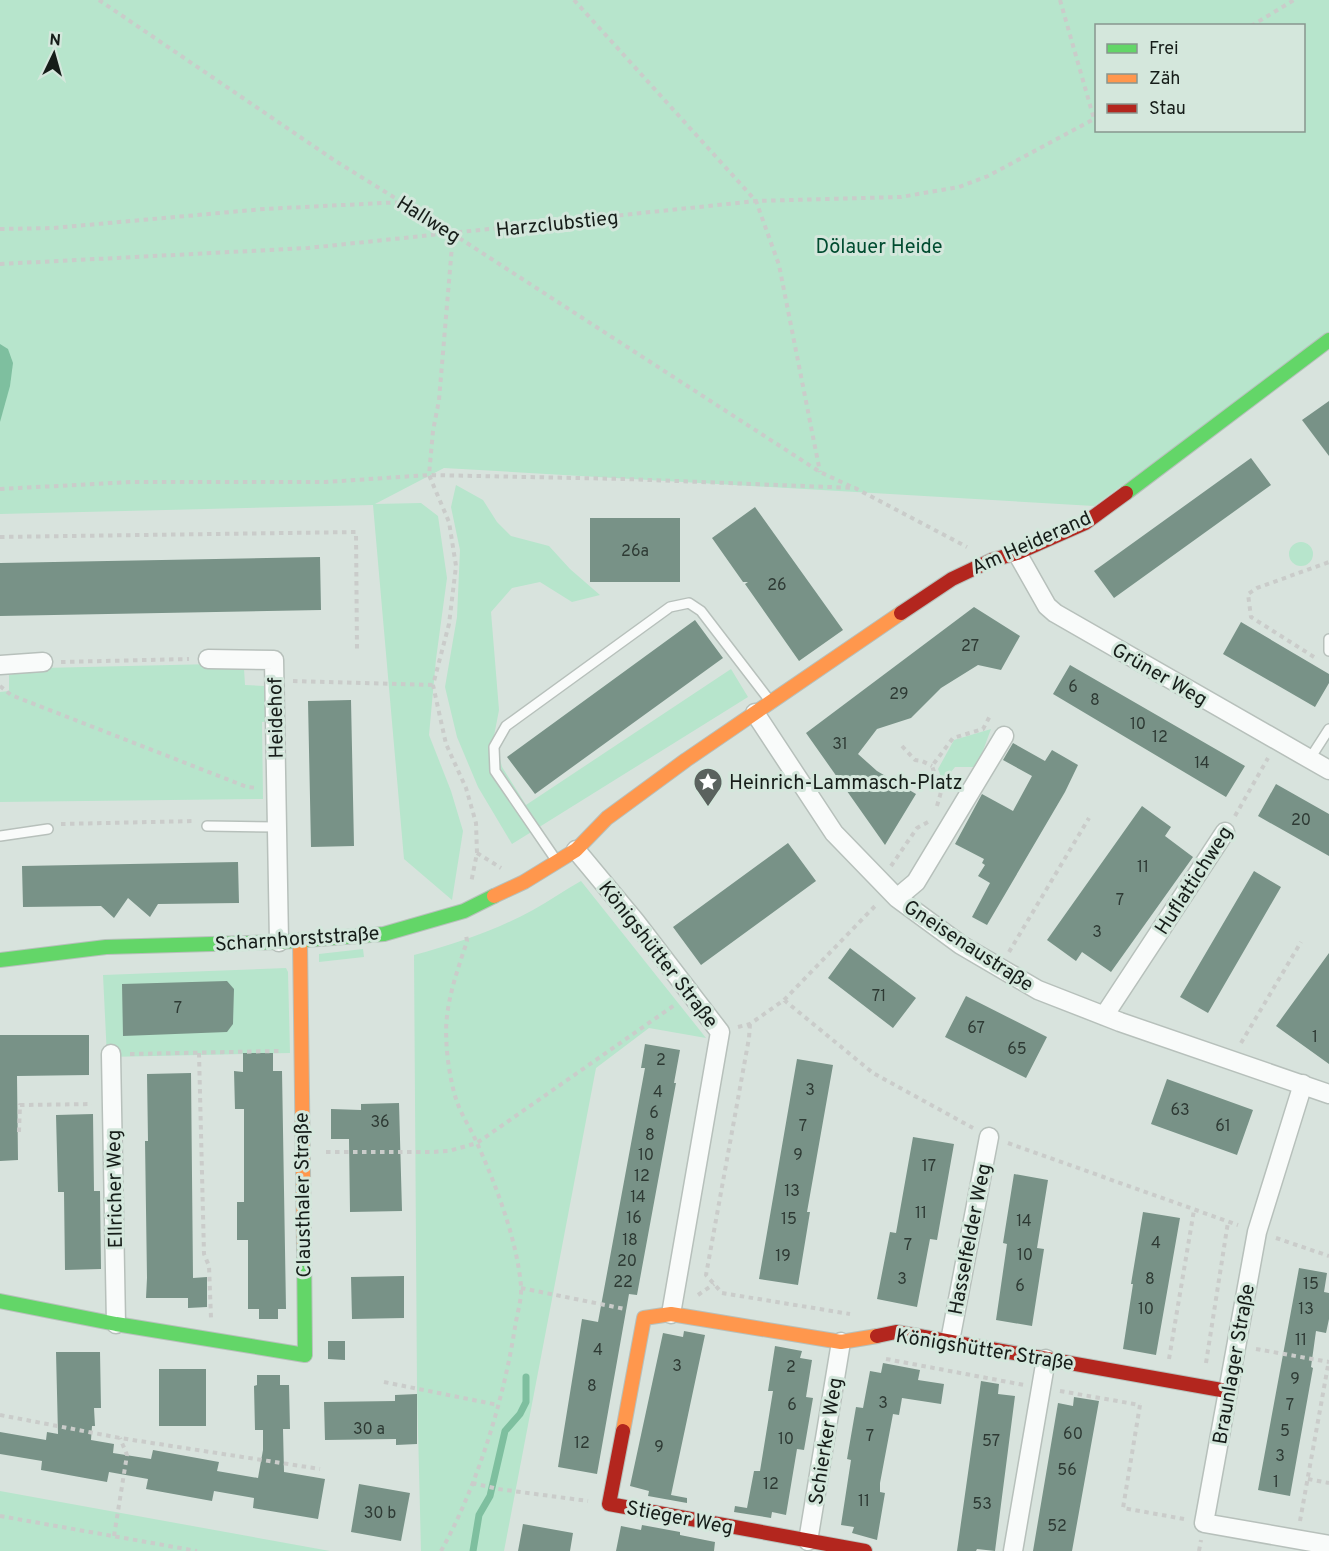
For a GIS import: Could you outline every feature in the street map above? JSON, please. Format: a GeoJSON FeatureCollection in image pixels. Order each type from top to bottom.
{"type":"FeatureCollection","features":[{"type":"Feature","properties":{"kind":"street","name":"Am Heiderand"},"geometry":{"type":"LineString","coordinates":[[755,713],[952,579],[992,560],[1017,553],[1085,523],[1329,340]]}},
{"type":"Feature","properties":{"kind":"street","name":"Grüner Weg"},"geometry":{"type":"LineString","coordinates":[[1017,553],[1047,606],[1055,613],[1329,771]]}},
{"type":"Feature","properties":{"kind":"street","name":"Heidehof"},"geometry":{"type":"LineString","coordinates":[[208,659],[274,660],[279,942]]}},
{"type":"Feature","properties":{"kind":"street"},"geometry":{"type":"LineString","coordinates":[[0,665],[43,662]]}},
{"type":"Feature","properties":{"kind":"street"},"geometry":{"type":"LineString","coordinates":[[576,849],[607,818],[755,713]]}},
{"type":"Feature","properties":{"kind":"street","name":"Gneisenaustraße"},"geometry":{"type":"LineString","coordinates":[[755,713],[834,833],[897,898],[961,945],[1038,990],[1104,1016],[1329,1094]]}},
{"type":"Feature","properties":{"kind":"street"},"geometry":{"type":"LineString","coordinates":[[897,898],[916,882],[1004,736]]}},
{"type":"Feature","properties":{"kind":"street","name":"Huflattichweg"},"geometry":{"type":"LineString","coordinates":[[1104,1016],[1225,832]]}},
{"type":"Feature","properties":{"kind":"street","name":"Scharnhorststraße"},"geometry":{"type":"LineString","coordinates":[[0,960],[106,947],[279,942],[384,934],[464,911],[524,882],[576,849]]}},
{"type":"Feature","properties":{"kind":"street","name":"Königshütter Straße"},"geometry":{"type":"LineString","coordinates":[[576,849],[635,921],[720,1032],[671,1314]]}},
{"type":"Feature","properties":{"kind":"street","name":"Clausthaler Straße"},"geometry":{"type":"LineString","coordinates":[[0,1301],[116,1324],[305,1355],[300,941]]}},
{"type":"Feature","properties":{"kind":"street","name":"Ellricher Weg"},"geometry":{"type":"LineString","coordinates":[[111,1054],[116,1324]]}},
{"type":"Feature","properties":{"kind":"street","name":"Braunlager Straße"},"geometry":{"type":"LineString","coordinates":[[1204,1523],[1257,1232],[1303,1084]]}},
{"type":"Feature","properties":{"kind":"street","name":"Hasselfelder Weg"},"geometry":{"type":"LineString","coordinates":[[950,1341],[989,1137]]}},
{"type":"Feature","properties":{"kind":"street","name":"Königshütter Straße"},"geometry":{"type":"LineString","coordinates":[[644,1318],[671,1314],[841,1342],[896,1332],[1227,1391]]}},
{"type":"Feature","properties":{"kind":"street","name":"Stieger Weg"},"geometry":{"type":"LineString","coordinates":[[644,1318],[609,1504],[865,1551]]}},
{"type":"Feature","properties":{"kind":"street","name":"Schierker Weg"},"geometry":{"type":"LineString","coordinates":[[808,1541],[841,1342]]}},
{"type":"Feature","properties":{"kind":"street"},"geometry":{"type":"LineString","coordinates":[[1013,1551],[1046,1359]]}},
{"type":"Feature","properties":{"kind":"street"},"geometry":{"type":"LineString","coordinates":[[1204,1523],[1329,1545]]}},
{"type":"Feature","properties":{"kind":"lane"},"geometry":{"type":"LineString","coordinates":[[558,861],[495,771],[494,747],[506,726],[670,607],[689,603],[701,611],[771,702]]}},
{"type":"Feature","properties":{"kind":"lane"},"geometry":{"type":"LineString","coordinates":[[1329,639],[1329,651]]}},
{"type":"Feature","properties":{"kind":"lane"},"geometry":{"type":"LineString","coordinates":[[1309,760],[1329,729]]}},
{"type":"Feature","properties":{"kind":"lane"},"geometry":{"type":"LineString","coordinates":[[207,826],[277,827]]}},
{"type":"Feature","properties":{"kind":"lane"},"geometry":{"type":"LineString","coordinates":[[0,836],[48,829]]}},
{"type":"Feature","properties":{"kind":"path","name":"Hallweg"},"geometry":{"type":"LineString","coordinates":[[99,0],[334,160],[453,234],[820,472],[992,560]]}},
{"type":"Feature","properties":{"kind":"path"},"geometry":{"type":"LineString","coordinates":[[574,0],[756,201],[779,265],[820,472]]}},
{"type":"Feature","properties":{"kind":"path"},"geometry":{"type":"LineString","coordinates":[[1060,0],[1095,119]]}},
{"type":"Feature","properties":{"kind":"path"},"geometry":{"type":"LineString","coordinates":[[1254,24],[1294,0]]}},
{"type":"Feature","properties":{"kind":"path","name":"Harzclubstieg"},"geometry":{"type":"LineString","coordinates":[[0,264],[308,248],[756,201],[901,197],[959,187],[988,176],[1095,119]]}},
{"type":"Feature","properties":{"kind":"path"},"geometry":{"type":"LineString","coordinates":[[0,229],[53,228],[264,209],[403,202]]}},
{"type":"Feature","properties":{"kind":"path"},"geometry":{"type":"LineString","coordinates":[[441,1551],[472,1483],[498,1405],[509,1366],[521,1288],[509,1225],[477,1143],[457,1101],[447,1046],[447,1017],[454,982],[467,941],[464,911],[477,853],[476,823],[466,788],[446,744],[433,685],[449,624],[456,566],[449,522],[429,476],[433,431],[439,400],[453,234]]}},
{"type":"Feature","properties":{"kind":"path"},"geometry":{"type":"LineString","coordinates":[[0,489],[132,482],[326,482],[429,476],[625,479],[855,488]]}},
{"type":"Feature","properties":{"kind":"path"},"geometry":{"type":"LineString","coordinates":[[0,537],[356,532],[357,649]]}},
{"type":"Feature","properties":{"kind":"path"},"geometry":{"type":"LineString","coordinates":[[1319,661],[1251,617],[1248,594],[1257,588],[1329,562]]}},
{"type":"Feature","properties":{"kind":"path"},"geometry":{"type":"LineString","coordinates":[[43,662],[208,659]]}},
{"type":"Feature","properties":{"kind":"path"},"geometry":{"type":"LineString","coordinates":[[274,680],[433,685]]}},
{"type":"Feature","properties":{"kind":"path"},"geometry":{"type":"LineString","coordinates":[[0,686],[11,695],[247,787],[276,788]]}},
{"type":"Feature","properties":{"kind":"path"},"geometry":{"type":"LineString","coordinates":[[932,766],[953,738],[983,729],[991,714]]}},
{"type":"Feature","properties":{"kind":"path","name":"Huflattichweg"},"geometry":{"type":"LineString","coordinates":[[1225,832],[1277,741]]}},
{"type":"Feature","properties":{"kind":"path"},"geometry":{"type":"LineString","coordinates":[[902,746],[915,760],[932,766],[941,792],[936,810]]}},
{"type":"Feature","properties":{"kind":"path"},"geometry":{"type":"LineString","coordinates":[[999,969],[1089,818]]}},
{"type":"Feature","properties":{"kind":"path"},"geometry":{"type":"LineString","coordinates":[[880,881],[917,828],[933,819]]}},
{"type":"Feature","properties":{"kind":"path"},"geometry":{"type":"LineString","coordinates":[[48,829],[58,824],[194,821],[207,826]]}},
{"type":"Feature","properties":{"kind":"path"},"geometry":{"type":"LineString","coordinates":[[720,1032],[750,1024],[784,1000],[873,906],[897,898]]}},
{"type":"Feature","properties":{"kind":"path"},"geometry":{"type":"LineString","coordinates":[[1231,1060],[1301,942]]}},
{"type":"Feature","properties":{"kind":"path"},"geometry":{"type":"LineString","coordinates":[[302,1152],[432,1152],[449,1151],[477,1143],[691,994]]}},
{"type":"Feature","properties":{"kind":"path"},"geometry":{"type":"LineString","coordinates":[[784,1000],[873,1072],[989,1137],[1329,1256]]}},
{"type":"Feature","properties":{"kind":"path"},"geometry":{"type":"LineString","coordinates":[[750,1024],[706,1275],[722,1293],[854,1315]]}},
{"type":"Feature","properties":{"kind":"path"},"geometry":{"type":"LineString","coordinates":[[111,1054],[300,1050]]}},
{"type":"Feature","properties":{"kind":"path"},"geometry":{"type":"LineString","coordinates":[[199,1053],[204,1254],[209,1266],[212,1340]]}},
{"type":"Feature","properties":{"kind":"path"},"geometry":{"type":"LineString","coordinates":[[19,1132],[20,1105],[112,1104]]}},
{"type":"Feature","properties":{"kind":"path"},"geometry":{"type":"LineString","coordinates":[[1165,1380],[1194,1210]]}},
{"type":"Feature","properties":{"kind":"path"},"geometry":{"type":"LineString","coordinates":[[1202,1387],[1228,1222]]}},
{"type":"Feature","properties":{"kind":"path"},"geometry":{"type":"LineString","coordinates":[[521,1288],[638,1311],[644,1318]]}},
{"type":"Feature","properties":{"kind":"path"},"geometry":{"type":"LineString","coordinates":[[1236,1345],[1329,1361],[1297,1539]]}},
{"type":"Feature","properties":{"kind":"path"},"geometry":{"type":"LineString","coordinates":[[884,1359],[1140,1405]]}},
{"type":"Feature","properties":{"kind":"path"},"geometry":{"type":"LineString","coordinates":[[1144,1377],[1124,1508],[1204,1523]]}},
{"type":"Feature","properties":{"kind":"path"},"geometry":{"type":"LineString","coordinates":[[384,1382],[498,1405]]}},
{"type":"Feature","properties":{"kind":"path"},"geometry":{"type":"LineString","coordinates":[[0,1415],[120,1438],[320,1468]]}},
{"type":"Feature","properties":{"kind":"path"},"geometry":{"type":"LineString","coordinates":[[114,1536],[127,1455],[120,1438]]}},
{"type":"Feature","properties":{"kind":"path"},"geometry":{"type":"LineString","coordinates":[[1308,1479],[1329,1484]]}},
{"type":"Feature","properties":{"kind":"path"},"geometry":{"type":"LineString","coordinates":[[472,1483],[498,1489],[609,1504]]}},
{"type":"Feature","properties":{"kind":"path"},"geometry":{"type":"LineString","coordinates":[[0,1516],[197,1551]]}},
{"type":"Feature","properties":{"kind":"green space","name":"Dölauer Heide"},"geometry":{"type":"Polygon","coordinates":[[[0,0],[1329,0],[1329,334],[1094,506],[444,468],[375,504],[421,503],[438,516],[447,578],[429,735],[451,791],[463,831],[452,900],[404,859],[373,505],[0,514],[0,0]]]}},
{"type":"Feature","properties":{"kind":"green space"},"geometry":{"type":"Polygon","coordinates":[[[456,485],[483,500],[497,522],[511,536],[549,546],[570,569],[600,595],[572,602],[540,582],[512,588],[491,612],[499,710],[494,736],[502,767],[526,805],[731,669],[748,697],[512,844],[478,787],[457,737],[445,687],[457,617],[460,550],[451,507],[456,485]]]}},
{"type":"Feature","properties":{"kind":"green space"},"geometry":{"type":"Polygon","coordinates":[[[1301,542],[1310,545],[1313,554],[1310,563],[1301,566],[1292,563],[1289,554],[1292,545],[1301,542]]]}},
{"type":"Feature","properties":{"kind":"green space"},"geometry":{"type":"Polygon","coordinates":[[[214,664],[244,669],[245,685],[264,686],[270,721],[262,722],[263,799],[0,802],[0,692],[9,691],[9,675],[42,668],[214,664]]]}},
{"type":"Feature","properties":{"kind":"green space"},"geometry":{"type":"Polygon","coordinates":[[[991,729],[977,767],[955,767],[943,782],[938,769],[954,740],[991,729]]]}},
{"type":"Feature","properties":{"kind":"green space"},"geometry":{"type":"Polygon","coordinates":[[[581,881],[706,1038],[649,1028],[596,1068],[504,1551],[421,1551],[417,1389],[414,955],[505,924],[581,881]]]}},
{"type":"Feature","properties":{"kind":"green space"},"geometry":{"type":"Polygon","coordinates":[[[363,949],[364,957],[319,962],[319,954],[363,949]]]}},
{"type":"Feature","properties":{"kind":"green space"},"geometry":{"type":"Polygon","coordinates":[[[286,968],[288,972],[290,1053],[107,1057],[103,975],[286,968]]]}},
{"type":"Feature","properties":{"kind":"green space"},"geometry":{"type":"Polygon","coordinates":[[[0,1491],[330,1551],[0,1551],[0,1491]]]}},
{"type":"Feature","properties":{"kind":"shaded area"},"geometry":{"type":"Polygon","coordinates":[[[0,344],[8,349],[13,363],[10,386],[0,422],[0,344]]]}},
{"type":"Feature","properties":{"kind":"building"},"geometry":{"type":"Polygon","coordinates":[[[1329,401],[1329,456],[1302,420],[1329,401]]]}},
{"type":"Feature","properties":{"kind":"building"},"geometry":{"type":"Polygon","coordinates":[[[1251,458],[1271,485],[1114,598],[1094,571],[1251,458]]]}},
{"type":"Feature","properties":{"kind":"building"},"geometry":{"type":"Polygon","coordinates":[[[755,507],[843,630],[799,661],[745,584],[748,582],[743,582],[712,538],[755,507]]]}},
{"type":"Feature","properties":{"kind":"building"},"geometry":{"type":"Polygon","coordinates":[[[590,518],[680,518],[680,582],[590,582],[590,518]]]}},
{"type":"Feature","properties":{"kind":"building"},"geometry":{"type":"Polygon","coordinates":[[[320,557],[321,610],[0,616],[0,563],[320,557]]]}},
{"type":"Feature","properties":{"kind":"building"},"geometry":{"type":"Polygon","coordinates":[[[974,607],[1020,636],[1001,670],[978,665],[941,688],[911,718],[877,729],[858,754],[877,771],[916,794],[885,845],[806,733],[974,607]]]}},
{"type":"Feature","properties":{"kind":"building"},"geometry":{"type":"Polygon","coordinates":[[[695,620],[723,658],[535,794],[507,757],[695,620]]]}},
{"type":"Feature","properties":{"kind":"building"},"geometry":{"type":"Polygon","coordinates":[[[1241,622],[1329,674],[1329,683],[1315,707],[1223,654],[1241,622]]]}},
{"type":"Feature","properties":{"kind":"building"},"geometry":{"type":"Polygon","coordinates":[[[1070,665],[1245,766],[1226,797],[1053,694],[1070,665]]]}},
{"type":"Feature","properties":{"kind":"building"},"geometry":{"type":"Polygon","coordinates":[[[351,700],[354,846],[311,847],[308,701],[351,700]]]}},
{"type":"Feature","properties":{"kind":"building"},"geometry":{"type":"Polygon","coordinates":[[[1013,743],[1045,761],[1052,750],[1078,765],[1065,792],[987,925],[972,917],[990,883],[978,876],[985,865],[982,863],[984,859],[955,844],[982,794],[1013,811],[1032,776],[1003,760],[1013,743]]]}},
{"type":"Feature","properties":{"kind":"building"},"geometry":{"type":"Polygon","coordinates":[[[1276,784],[1329,814],[1329,856],[1258,816],[1276,784]]]}},
{"type":"Feature","properties":{"kind":"building"},"geometry":{"type":"Polygon","coordinates":[[[1142,806],[1171,827],[1165,836],[1193,857],[1111,972],[1082,952],[1076,961],[1047,940],[1142,806]]]}},
{"type":"Feature","properties":{"kind":"building"},"geometry":{"type":"Polygon","coordinates":[[[788,843],[816,881],[701,965],[673,927],[788,843]]]}},
{"type":"Feature","properties":{"kind":"building"},"geometry":{"type":"Polygon","coordinates":[[[238,862],[239,903],[158,904],[150,917],[128,898],[114,918],[101,906],[23,907],[22,866],[238,862]]]}},
{"type":"Feature","properties":{"kind":"building"},"geometry":{"type":"Polygon","coordinates":[[[1254,871],[1281,887],[1208,1013],[1180,997],[1254,871]]]}},
{"type":"Feature","properties":{"kind":"building"},"geometry":{"type":"Polygon","coordinates":[[[850,948],[916,998],[893,1028],[828,978],[850,948]]]}},
{"type":"Feature","properties":{"kind":"building"},"geometry":{"type":"Polygon","coordinates":[[[1329,953],[1329,1064],[1276,1026],[1329,953]]]}},
{"type":"Feature","properties":{"kind":"building"},"geometry":{"type":"Polygon","coordinates":[[[227,981],[234,989],[233,1024],[227,1032],[123,1036],[122,984],[227,981]]]}},
{"type":"Feature","properties":{"kind":"building"},"geometry":{"type":"Polygon","coordinates":[[[966,996],[1047,1037],[1026,1078],[945,1037],[966,996]]]}},
{"type":"Feature","properties":{"kind":"building"},"geometry":{"type":"Polygon","coordinates":[[[0,1035],[89,1035],[89,1075],[17,1076],[18,1160],[0,1161],[0,1035]]]}},
{"type":"Feature","properties":{"kind":"building"},"geometry":{"type":"Polygon","coordinates":[[[645,1044],[680,1050],[637,1295],[629,1294],[597,1474],[558,1467],[582,1319],[598,1322],[645,1068],[641,1068],[645,1044]]]}},
{"type":"Feature","properties":{"kind":"building"},"geometry":{"type":"Polygon","coordinates":[[[243,1053],[273,1053],[273,1071],[282,1071],[286,1309],[278,1309],[278,1319],[259,1319],[259,1309],[248,1309],[248,1240],[237,1240],[237,1202],[244,1202],[244,1109],[235,1109],[234,1071],[243,1072],[243,1053]]]}},
{"type":"Feature","properties":{"kind":"building"},"geometry":{"type":"Polygon","coordinates":[[[797,1059],[833,1065],[807,1212],[810,1212],[798,1285],[759,1279],[797,1059]]]}},
{"type":"Feature","properties":{"kind":"building"},"geometry":{"type":"Polygon","coordinates":[[[191,1073],[193,1278],[207,1277],[207,1307],[188,1308],[188,1298],[146,1298],[145,1141],[148,1141],[147,1074],[191,1073]]]}},
{"type":"Feature","properties":{"kind":"building"},"geometry":{"type":"Polygon","coordinates":[[[1167,1079],[1253,1110],[1237,1155],[1151,1124],[1167,1079]]]}},
{"type":"Feature","properties":{"kind":"building"},"geometry":{"type":"Polygon","coordinates":[[[399,1103],[402,1211],[350,1212],[349,1139],[331,1139],[331,1109],[361,1110],[361,1104],[399,1103]]]}},
{"type":"Feature","properties":{"kind":"building"},"geometry":{"type":"Polygon","coordinates":[[[93,1114],[94,1191],[100,1191],[101,1269],[65,1270],[64,1192],[58,1192],[56,1115],[93,1114]]]}},
{"type":"Feature","properties":{"kind":"building"},"geometry":{"type":"Polygon","coordinates":[[[913,1137],[954,1144],[937,1240],[930,1239],[917,1307],[877,1299],[890,1232],[896,1233],[913,1137]]]}},
{"type":"Feature","properties":{"kind":"building"},"geometry":{"type":"Polygon","coordinates":[[[1014,1174],[1048,1180],[1037,1248],[1044,1249],[1032,1326],[996,1320],[1007,1244],[1003,1243],[1014,1174]]]}},
{"type":"Feature","properties":{"kind":"building"},"geometry":{"type":"Polygon","coordinates":[[[1143,1212],[1180,1218],[1156,1355],[1123,1349],[1143,1212]]]}},
{"type":"Feature","properties":{"kind":"building"},"geometry":{"type":"Polygon","coordinates":[[[1299,1268],[1327,1273],[1324,1292],[1329,1293],[1329,1319],[1326,1333],[1316,1331],[1311,1367],[1313,1368],[1290,1496],[1258,1490],[1299,1268]]]}},
{"type":"Feature","properties":{"kind":"building"},"geometry":{"type":"Polygon","coordinates":[[[404,1276],[404,1318],[352,1319],[351,1277],[404,1276]]]}},
{"type":"Feature","properties":{"kind":"building"},"geometry":{"type":"Polygon","coordinates":[[[684,1331],[705,1335],[671,1495],[687,1498],[687,1503],[648,1496],[649,1491],[630,1486],[663,1333],[683,1337],[684,1331]]]}},
{"type":"Feature","properties":{"kind":"building"},"geometry":{"type":"Polygon","coordinates":[[[328,1341],[345,1341],[345,1360],[328,1359],[328,1341]]]}},
{"type":"Feature","properties":{"kind":"building"},"geometry":{"type":"Polygon","coordinates":[[[775,1346],[802,1351],[800,1358],[812,1360],[806,1397],[813,1398],[804,1450],[797,1449],[786,1515],[772,1512],[771,1518],[734,1512],[735,1506],[747,1508],[754,1471],[760,1471],[773,1391],[768,1391],[775,1346]]]}},
{"type":"Feature","properties":{"kind":"building"},"geometry":{"type":"Polygon","coordinates":[[[56,1352],[100,1352],[101,1408],[94,1408],[95,1426],[92,1426],[91,1440],[114,1444],[113,1453],[151,1459],[153,1450],[219,1462],[217,1471],[258,1478],[263,1450],[263,1430],[255,1430],[254,1386],[257,1385],[257,1375],[280,1375],[280,1385],[289,1385],[290,1429],[283,1429],[284,1472],[325,1479],[318,1519],[253,1508],[254,1498],[214,1491],[212,1501],[146,1489],[148,1479],[109,1472],[107,1482],[41,1470],[42,1461],[0,1454],[0,1432],[46,1440],[47,1432],[58,1434],[56,1352]]]}},
{"type":"Feature","properties":{"kind":"building"},"geometry":{"type":"Polygon","coordinates":[[[883,1363],[920,1370],[918,1380],[944,1384],[941,1404],[902,1398],[899,1415],[893,1414],[880,1483],[880,1492],[885,1493],[877,1540],[852,1533],[854,1527],[841,1525],[851,1460],[847,1459],[856,1407],[863,1408],[870,1371],[881,1373],[883,1363]]]}},
{"type":"Feature","properties":{"kind":"building"},"geometry":{"type":"Polygon","coordinates":[[[159,1369],[206,1369],[206,1426],[159,1426],[159,1369]]]}},
{"type":"Feature","properties":{"kind":"building"},"geometry":{"type":"Polygon","coordinates":[[[981,1381],[999,1384],[998,1394],[1015,1396],[995,1551],[977,1549],[976,1551],[957,1551],[981,1381]]]}},
{"type":"Feature","properties":{"kind":"building"},"geometry":{"type":"Polygon","coordinates":[[[417,1394],[417,1444],[396,1445],[396,1439],[325,1440],[324,1402],[395,1401],[395,1395],[417,1394]]]}},
{"type":"Feature","properties":{"kind":"building"},"geometry":{"type":"Polygon","coordinates":[[[1074,1397],[1099,1401],[1072,1551],[1033,1551],[1058,1403],[1073,1406],[1074,1397]]]}},
{"type":"Feature","properties":{"kind":"building"},"geometry":{"type":"Polygon","coordinates":[[[359,1484],[410,1493],[401,1541],[351,1532],[359,1484]]]}},
{"type":"Feature","properties":{"kind":"building"},"geometry":{"type":"Polygon","coordinates":[[[523,1524],[573,1533],[570,1551],[518,1551],[523,1524]]]}},
{"type":"Feature","properties":{"kind":"building"},"geometry":{"type":"Polygon","coordinates":[[[642,1525],[680,1532],[680,1535],[715,1542],[714,1551],[616,1551],[621,1526],[641,1530],[642,1525]]]}},
{"type":"Feature","properties":{"kind":"waterway"},"geometry":{"type":"LineString","coordinates":[[473,1551],[479,1515],[490,1496],[505,1431],[520,1414],[526,1402],[526,1377]]}},
{"type":"Feature","properties":{"kind":"traffic: fast"},"geometry":{"type":"LineString","coordinates":[[1126,493],[1329,340]]}},
{"type":"Feature","properties":{"kind":"traffic: fast"},"geometry":{"type":"LineString","coordinates":[[0,960],[106,947],[279,942],[384,934],[464,911],[494,896]]}},
{"type":"Feature","properties":{"kind":"traffic: fast"},"geometry":{"type":"LineString","coordinates":[[0,1301],[116,1324],[305,1355],[304,1247]]}},
{"type":"Feature","properties":{"kind":"traffic: slow"},"geometry":{"type":"LineString","coordinates":[[494,896],[524,882],[576,850],[607,818],[686,760],[901,613]]}},
{"type":"Feature","properties":{"kind":"traffic: slow"},"geometry":{"type":"LineString","coordinates":[[300,941],[304,1247]]}},
{"type":"Feature","properties":{"kind":"traffic: slow"},"geometry":{"type":"LineString","coordinates":[[623,1431],[644,1318],[671,1314],[841,1342],[877,1336]]}},
{"type":"Feature","properties":{"kind":"traffic: jam"},"geometry":{"type":"LineString","coordinates":[[901,613],[952,579],[992,560],[1017,553],[1085,523],[1126,493]]}},
{"type":"Feature","properties":{"kind":"traffic: jam"},"geometry":{"type":"LineString","coordinates":[[877,1336],[896,1332],[1227,1391]]}},
{"type":"Feature","properties":{"kind":"traffic: jam"},"geometry":{"type":"LineString","coordinates":[[623,1431],[609,1504],[865,1551]]}},
{"type":"Feature","properties":{"kind":"place","name":"Heinrich-Lammasch-Platz"},"geometry":{"type":"Point","coordinates":[708,808]}}]}
